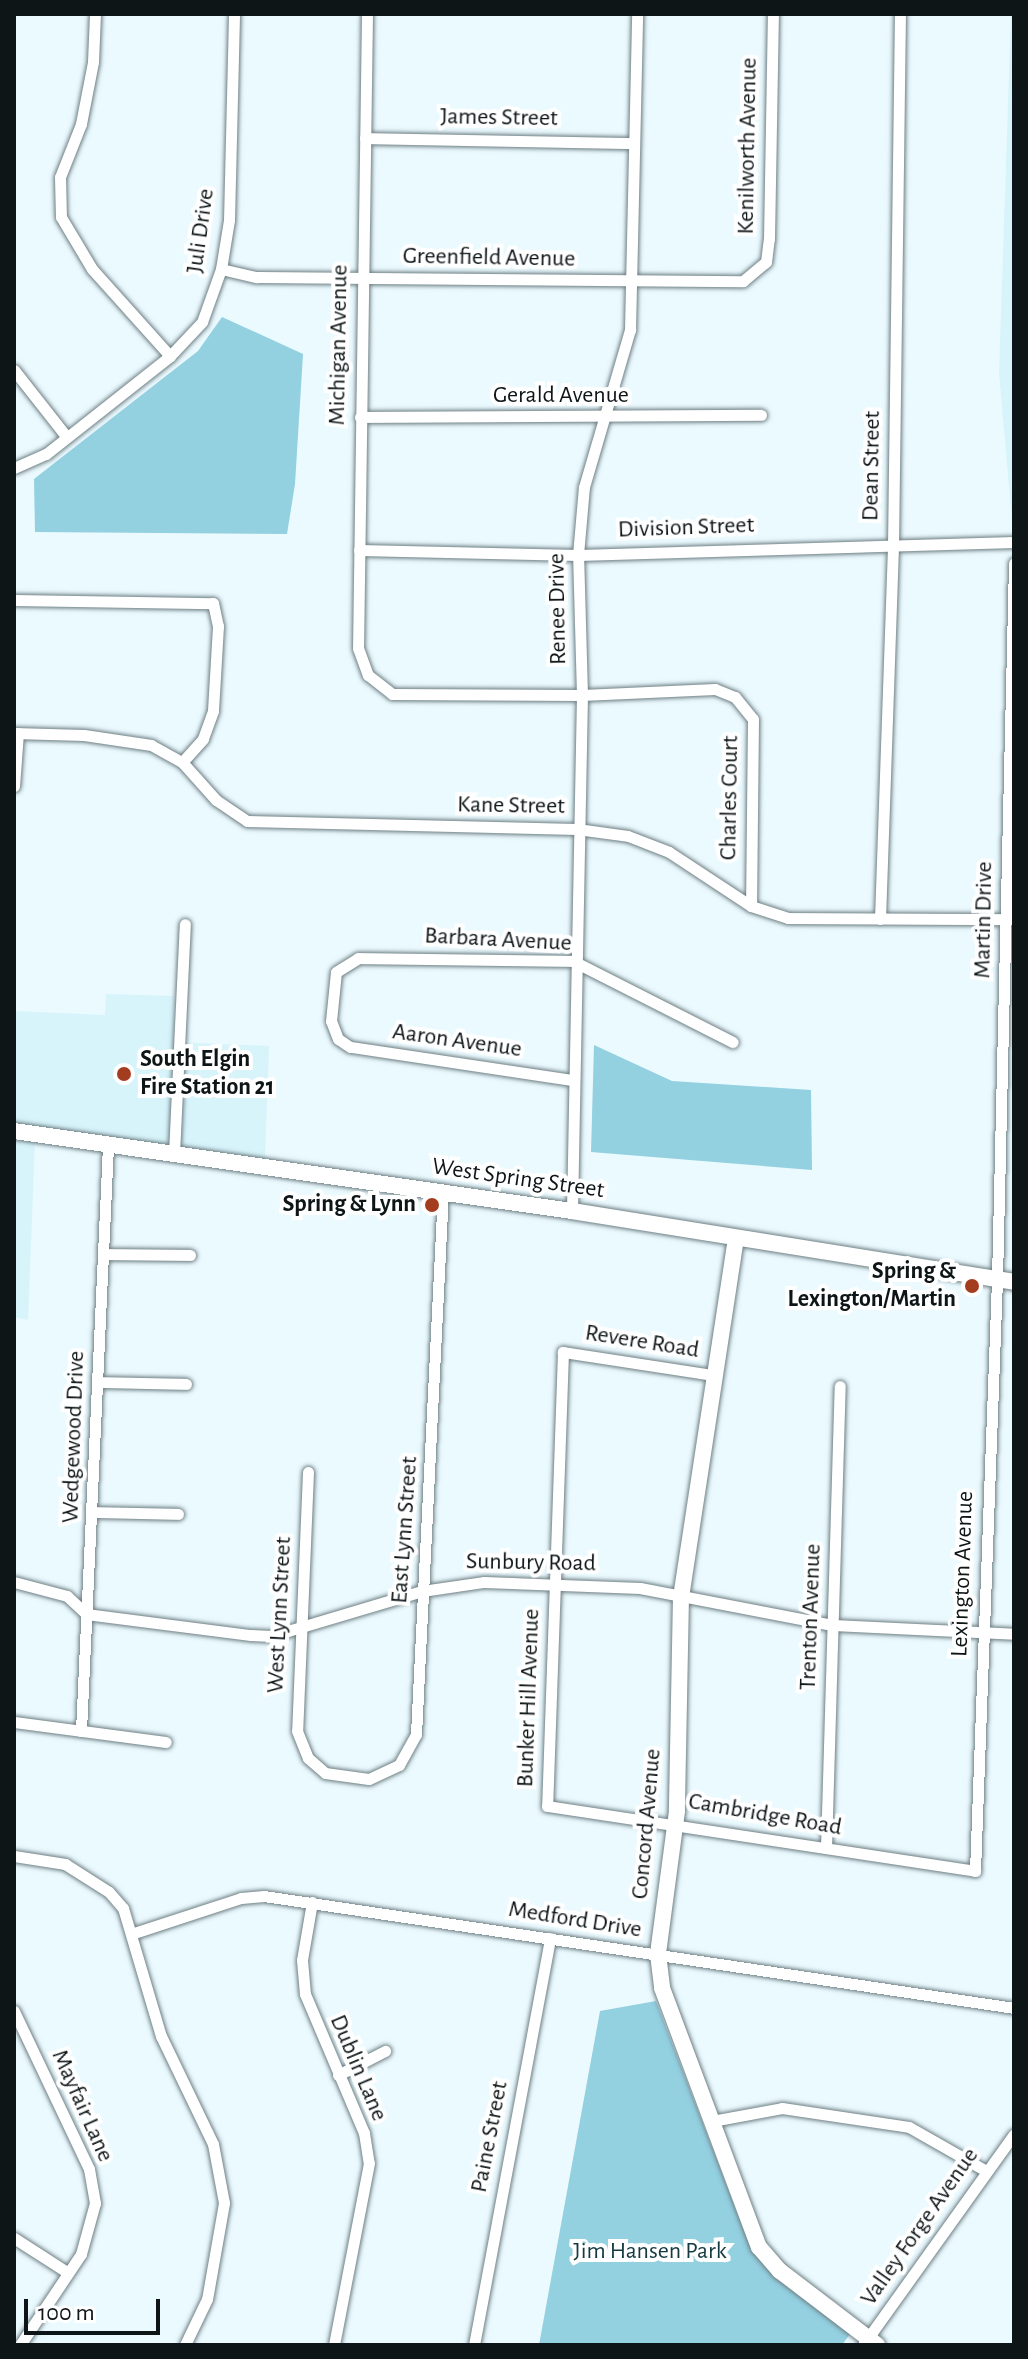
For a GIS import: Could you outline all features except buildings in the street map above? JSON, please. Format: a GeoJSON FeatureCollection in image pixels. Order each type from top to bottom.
{"type":"FeatureCollection","features":[{"type":"Feature","properties":{"kind":"street"},"geometry":{"type":"LineString","coordinates":[[95,14],[93,62],[81,124],[60,177],[61,217],[92,269],[170,356]]}},
{"type":"Feature","properties":{"kind":"street","name":"Juli Drive"},"geometry":{"type":"LineString","coordinates":[[14,468],[46,454],[170,356],[202,322],[221,269],[229,220],[234,14]]}},
{"type":"Feature","properties":{"kind":"street","name":"Michigan Avenue"},"geometry":{"type":"LineString","coordinates":[[367,14],[358,648],[368,675],[392,694],[582,695]]}},
{"type":"Feature","properties":{"kind":"street","name":"Renee Drive"},"geometry":{"type":"LineString","coordinates":[[572,1211],[573,961],[582,695],[578,555],[584,487],[630,330],[637,14]]}},
{"type":"Feature","properties":{"kind":"street","name":"Kenilworth Avenue"},"geometry":{"type":"LineString","coordinates":[[755,275],[766,262],[769,239],[773,14]]}},
{"type":"Feature","properties":{"kind":"street","name":"Dean Street"},"geometry":{"type":"LineString","coordinates":[[880,919],[893,546],[900,14]]}},
{"type":"Feature","properties":{"kind":"street","name":"James Street"},"geometry":{"type":"LineString","coordinates":[[365,138],[633,143]]}},
{"type":"Feature","properties":{"kind":"street","name":"Greenfield Avenue"},"geometry":{"type":"LineString","coordinates":[[221,269],[257,277],[719,285],[755,275]]}},
{"type":"Feature","properties":{"kind":"street"},"geometry":{"type":"LineString","coordinates":[[14,370],[66,436]]}},
{"type":"Feature","properties":{"kind":"street","name":"Gerald Avenue"},"geometry":{"type":"LineString","coordinates":[[360,417],[602,419],[761,415]]}},
{"type":"Feature","properties":{"kind":"street","name":"Division Street"},"geometry":{"type":"LineString","coordinates":[[359,550],[578,555],[858,543],[893,546],[1014,542]]}},
{"type":"Feature","properties":{"kind":"street","name":"Martin Drive"},"geometry":{"type":"LineString","coordinates":[[1006,1280],[1014,563]]}},
{"type":"Feature","properties":{"kind":"street"},"geometry":{"type":"LineString","coordinates":[[14,600],[213,603],[218,626],[213,711],[203,739],[182,762]]}},
{"type":"Feature","properties":{"kind":"street","name":"Charles Court"},"geometry":{"type":"LineString","coordinates":[[582,695],[715,689],[735,697],[753,719],[751,906]]}},
{"type":"Feature","properties":{"kind":"street"},"geometry":{"type":"LineString","coordinates":[[14,786],[16,733]]}},
{"type":"Feature","properties":{"kind":"street","name":"Kane Street"},"geometry":{"type":"LineString","coordinates":[[16,733],[119,738],[151,745],[182,762],[216,800],[247,821],[577,829],[628,836],[669,852],[751,906],[788,918],[1010,919]]}},
{"type":"Feature","properties":{"kind":"street"},"geometry":{"type":"LineString","coordinates":[[174,1154],[185,924]]}},
{"type":"Feature","properties":{"kind":"street","name":"Barbara Avenue"},"geometry":{"type":"LineString","coordinates":[[338,1039],[331,1021],[333,980],[341,965],[365,958],[573,961],[733,1042]]}},
{"type":"Feature","properties":{"kind":"street","name":"Aaron Avenue"},"geometry":{"type":"LineString","coordinates":[[338,1039],[350,1047],[572,1080]]}},
{"type":"Feature","properties":{"kind":"street","name":"West Spring Street"},"geometry":{"type":"LineString","coordinates":[[14,1131],[572,1211],[1006,1280]]}},
{"type":"Feature","properties":{"kind":"street","name":"Wedgewood Drive"},"geometry":{"type":"LineString","coordinates":[[81,1731],[108,1145]]}},
{"type":"Feature","properties":{"kind":"street","name":"East Lynn Street"},"geometry":{"type":"LineString","coordinates":[[308,1758],[325,1773],[369,1779],[384,1776],[410,1751],[416,1734],[443,1192]]}},
{"type":"Feature","properties":{"kind":"street","name":"Concord Avenue"},"geometry":{"type":"LineString","coordinates":[[736,1238],[681,1596],[676,1822],[658,1954],[662,1988],[759,2247],[780,2271],[869,2343]]}},
{"type":"Feature","properties":{"kind":"street"},"geometry":{"type":"LineString","coordinates":[[104,1254],[190,1255]]}},
{"type":"Feature","properties":{"kind":"street","name":"Lexington Avenue"},"geometry":{"type":"LineString","coordinates":[[975,1871],[983,1633],[1006,1280]]}},
{"type":"Feature","properties":{"kind":"street","name":"Revere Road"},"geometry":{"type":"LineString","coordinates":[[563,1352],[713,1375]]}},
{"type":"Feature","properties":{"kind":"street","name":"Bunker Hill Avenue"},"geometry":{"type":"LineString","coordinates":[[547,1806],[563,1352]]}},
{"type":"Feature","properties":{"kind":"street"},"geometry":{"type":"LineString","coordinates":[[98,1382],[186,1384]]}},
{"type":"Feature","properties":{"kind":"street","name":"Trenton Avenue"},"geometry":{"type":"LineString","coordinates":[[826,1848],[840,1386]]}},
{"type":"Feature","properties":{"kind":"street","name":"West Lynn Street"},"geometry":{"type":"LineString","coordinates":[[308,1472],[297,1731],[308,1758]]}},
{"type":"Feature","properties":{"kind":"street"},"geometry":{"type":"LineString","coordinates":[[93,1512],[178,1514]]}},
{"type":"Feature","properties":{"kind":"street","name":"Sunbury Road"},"geometry":{"type":"LineString","coordinates":[[14,1582],[67,1596],[86,1614],[251,1635],[302,1628],[422,1591],[463,1583],[640,1588],[833,1625],[1014,1634]]}},
{"type":"Feature","properties":{"kind":"street"},"geometry":{"type":"LineString","coordinates":[[14,1722],[166,1742]]}},
{"type":"Feature","properties":{"kind":"street","name":"Cambridge Road"},"geometry":{"type":"LineString","coordinates":[[547,1806],[676,1822],[975,1871]]}},
{"type":"Feature","properties":{"kind":"street"},"geometry":{"type":"LineString","coordinates":[[14,1856],[65,1864],[92,1879],[123,1908],[134,1933],[161,2036],[213,2144],[222,2176],[224,2203],[207,2299],[185,2345]]}},
{"type":"Feature","properties":{"kind":"street","name":"Medford Drive"},"geometry":{"type":"LineString","coordinates":[[134,1933],[241,1898],[312,1902],[1014,2008]]}},
{"type":"Feature","properties":{"kind":"street","name":"Dublin Lane"},"geometry":{"type":"LineString","coordinates":[[312,1902],[302,1960],[305,1994],[364,2133],[369,2163],[334,2345]]}},
{"type":"Feature","properties":{"kind":"street","name":"Paine Street"},"geometry":{"type":"LineString","coordinates":[[474,2345],[550,1938]]}},
{"type":"Feature","properties":{"kind":"street","name":"Mayfair Lane"},"geometry":{"type":"LineString","coordinates":[[14,2011],[89,2169],[94,2217],[81,2254],[20,2345]]}},
{"type":"Feature","properties":{"kind":"street"},"geometry":{"type":"LineString","coordinates":[[338,2075],[385,2051]]}},
{"type":"Feature","properties":{"kind":"street"},"geometry":{"type":"LineString","coordinates":[[712,2121],[782,2108],[909,2127],[986,2171]]}},
{"type":"Feature","properties":{"kind":"street","name":"Valley Forge Avenue"},"geometry":{"type":"LineString","coordinates":[[869,2343],[1014,2134]]}},
{"type":"Feature","properties":{"kind":"street"},"geometry":{"type":"LineString","coordinates":[[14,2238],[67,2272]]}},
{"type":"Feature","properties":{"kind":"shaded area"},"geometry":{"type":"Polygon","coordinates":[[[1011,14],[1014,14],[1014,543],[999,373],[1011,14]]]}},
{"type":"Feature","properties":{"kind":"shaded area"},"geometry":{"type":"Polygon","coordinates":[[[106,994],[174,996],[174,1042],[269,1046],[265,1161],[14,1129],[14,1011],[105,1015],[106,994]]]}},
{"type":"Feature","properties":{"kind":"shaded area"},"geometry":{"type":"Polygon","coordinates":[[[14,1137],[35,1140],[28,1320],[14,1317],[14,1137]]]}},
{"type":"Feature","properties":{"kind":"green space"},"geometry":{"type":"Polygon","coordinates":[[[222,317],[303,354],[295,484],[287,534],[35,532],[34,479],[198,351],[222,317]]]}},
{"type":"Feature","properties":{"kind":"green space"},"geometry":{"type":"Polygon","coordinates":[[[594,1045],[672,1081],[811,1090],[812,1170],[591,1152],[594,1045]]]}},
{"type":"Feature","properties":{"kind":"green space","name":"Jim Hansen Park"},"geometry":{"type":"Polygon","coordinates":[[[656,2001],[749,2244],[765,2266],[850,2334],[842,2345],[539,2345],[600,2011],[656,2001]]]}},
{"type":"Feature","properties":{"kind":"place","name":"South Elgin Fire Station 21"},"geometry":{"type":"Point","coordinates":[124,1074]}},
{"type":"Feature","properties":{"kind":"place","name":"Spring & Lynn"},"geometry":{"type":"Point","coordinates":[432,1205]}},
{"type":"Feature","properties":{"kind":"place","name":"Spring & Lexington/Martin"},"geometry":{"type":"Point","coordinates":[972,1286]}}]}
